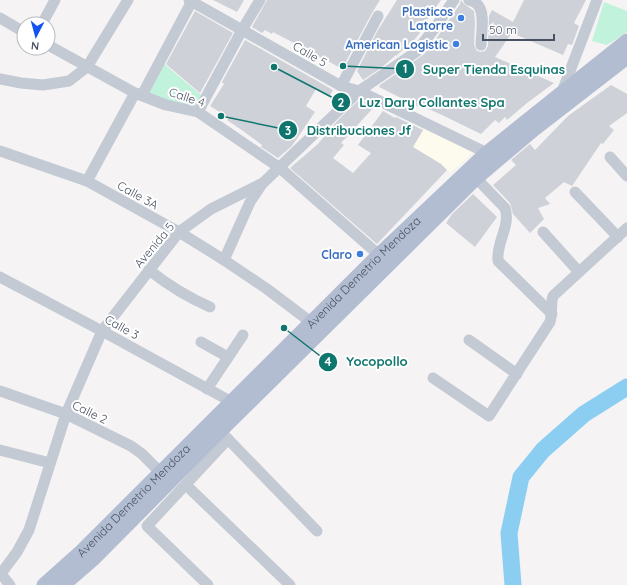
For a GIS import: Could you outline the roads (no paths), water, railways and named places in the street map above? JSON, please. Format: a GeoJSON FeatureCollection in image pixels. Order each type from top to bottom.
{"type":"FeatureCollection","features":[{"type":"Feature","properties":{"kind":"main road","name":"Avenida Demetrio Mendoza"},"geometry":{"type":"LineString","coordinates":[[44,585],[81,552],[230,401],[312,323],[379,255],[487,153],[627,41]]}},
{"type":"Feature","properties":{"kind":"main road","name":"Avenida Demetrio Mendoza"},"geometry":{"type":"LineString","coordinates":[[63,585],[94,558],[224,435],[476,178],[534,129],[627,57]]}},
{"type":"Feature","properties":{"kind":"street"},"geometry":{"type":"LineString","coordinates":[[46,16],[55,0]]}},
{"type":"Feature","properties":{"kind":"street"},"geometry":{"type":"LineString","coordinates":[[0,79],[21,83],[43,84],[69,81],[87,67],[128,0]]}},
{"type":"Feature","properties":{"kind":"street"},"geometry":{"type":"LineString","coordinates":[[198,112],[242,30],[260,0]]}},
{"type":"Feature","properties":{"kind":"street","name":"Avenida 5"},"geometry":{"type":"LineString","coordinates":[[0,574],[17,552],[29,530],[66,414],[102,331],[179,232],[211,209],[263,183],[359,91],[416,52],[454,0]]}},
{"type":"Feature","properties":{"kind":"street"},"geometry":{"type":"LineString","coordinates":[[469,0],[477,4],[481,10],[483,18],[481,45]]}},
{"type":"Feature","properties":{"kind":"street"},"geometry":{"type":"LineString","coordinates":[[562,92],[597,0]]}},
{"type":"Feature","properties":{"kind":"street"},"geometry":{"type":"LineString","coordinates":[[87,181],[139,94],[191,1]]}},
{"type":"Feature","properties":{"kind":"street","name":"Calle 5"},"geometry":{"type":"LineString","coordinates":[[191,1],[341,86],[359,91],[487,153]]}},
{"type":"Feature","properties":{"kind":"street"},"geometry":{"type":"LineString","coordinates":[[341,86],[378,16]]}},
{"type":"Feature","properties":{"kind":"street"},"geometry":{"type":"LineString","coordinates":[[0,18],[16,27]]}},
{"type":"Feature","properties":{"kind":"street","name":"Calle 4"},"geometry":{"type":"LineString","coordinates":[[56,50],[139,94],[166,104],[198,112],[280,168],[379,255]]}},
{"type":"Feature","properties":{"kind":"street","name":"Calle 3A"},"geometry":{"type":"LineString","coordinates":[[0,151],[87,181],[179,232],[224,260],[267,289],[312,323]]}},
{"type":"Feature","properties":{"kind":"street"},"geometry":{"type":"LineString","coordinates":[[610,157],[627,176]]}},
{"type":"Feature","properties":{"kind":"street"},"geometry":{"type":"LineString","coordinates":[[476,178],[505,208],[507,214],[506,223],[498,248],[498,261],[552,314]]}},
{"type":"Feature","properties":{"kind":"street"},"geometry":{"type":"LineString","coordinates":[[224,260],[250,202],[263,183]]}},
{"type":"Feature","properties":{"kind":"street"},"geometry":{"type":"LineString","coordinates":[[575,192],[618,237]]}},
{"type":"Feature","properties":{"kind":"street"},"geometry":{"type":"LineString","coordinates":[[432,378],[489,416],[550,322],[552,314],[550,305],[553,296],[627,228]]}},
{"type":"Feature","properties":{"kind":"street"},"geometry":{"type":"LineString","coordinates":[[543,232],[579,272]]}},
{"type":"Feature","properties":{"kind":"street"},"geometry":{"type":"LineString","coordinates":[[149,270],[167,284],[188,297],[210,307]]}},
{"type":"Feature","properties":{"kind":"street","name":"Calle 3"},"geometry":{"type":"LineString","coordinates":[[0,277],[230,401]]}},
{"type":"Feature","properties":{"kind":"street"},"geometry":{"type":"LineString","coordinates":[[207,389],[243,335]]}},
{"type":"Feature","properties":{"kind":"street"},"geometry":{"type":"LineString","coordinates":[[469,340],[517,374]]}},
{"type":"Feature","properties":{"kind":"street"},"geometry":{"type":"LineString","coordinates":[[201,342],[228,357]]}},
{"type":"Feature","properties":{"kind":"street","name":"Calle 2"},"geometry":{"type":"LineString","coordinates":[[0,391],[66,414],[130,446],[142,454],[160,472]]}},
{"type":"Feature","properties":{"kind":"street"},"geometry":{"type":"LineString","coordinates":[[208,585],[147,526],[186,484],[224,435],[317,531]]}},
{"type":"Feature","properties":{"kind":"street"},"geometry":{"type":"LineString","coordinates":[[0,450],[50,463]]}},
{"type":"Feature","properties":{"kind":"street"},"geometry":{"type":"LineString","coordinates":[[186,484],[290,585]]}},
{"type":"Feature","properties":{"kind":"street"},"geometry":{"type":"LineString","coordinates":[[0,574],[10,585]]}},
{"type":"Feature","properties":{"kind":"waterway"},"geometry":{"type":"LineString","coordinates":[[513,585],[509,533],[521,477],[543,450],[584,414],[627,387]]}},
{"type":"Feature","properties":{"kind":"place","name":"Plasticos Latorre"},"geometry":{"type":"Point","coordinates":[461,18]}},
{"type":"Feature","properties":{"kind":"place","name":"American Logistic"},"geometry":{"type":"Point","coordinates":[456,44]}},
{"type":"Feature","properties":{"kind":"place","name":"Super Tienda Esquinas"},"geometry":{"type":"Point","coordinates":[343,66]}},
{"type":"Feature","properties":{"kind":"place","name":"Luz Dary Collantes Spa"},"geometry":{"type":"Point","coordinates":[274,67]}},
{"type":"Feature","properties":{"kind":"place","name":"Distribuciones Jf"},"geometry":{"type":"Point","coordinates":[221,116]}},
{"type":"Feature","properties":{"kind":"place","name":"Claro"},"geometry":{"type":"Point","coordinates":[360,254]}},
{"type":"Feature","properties":{"kind":"place","name":"Yocopollo"},"geometry":{"type":"Point","coordinates":[284,328]}}]}
